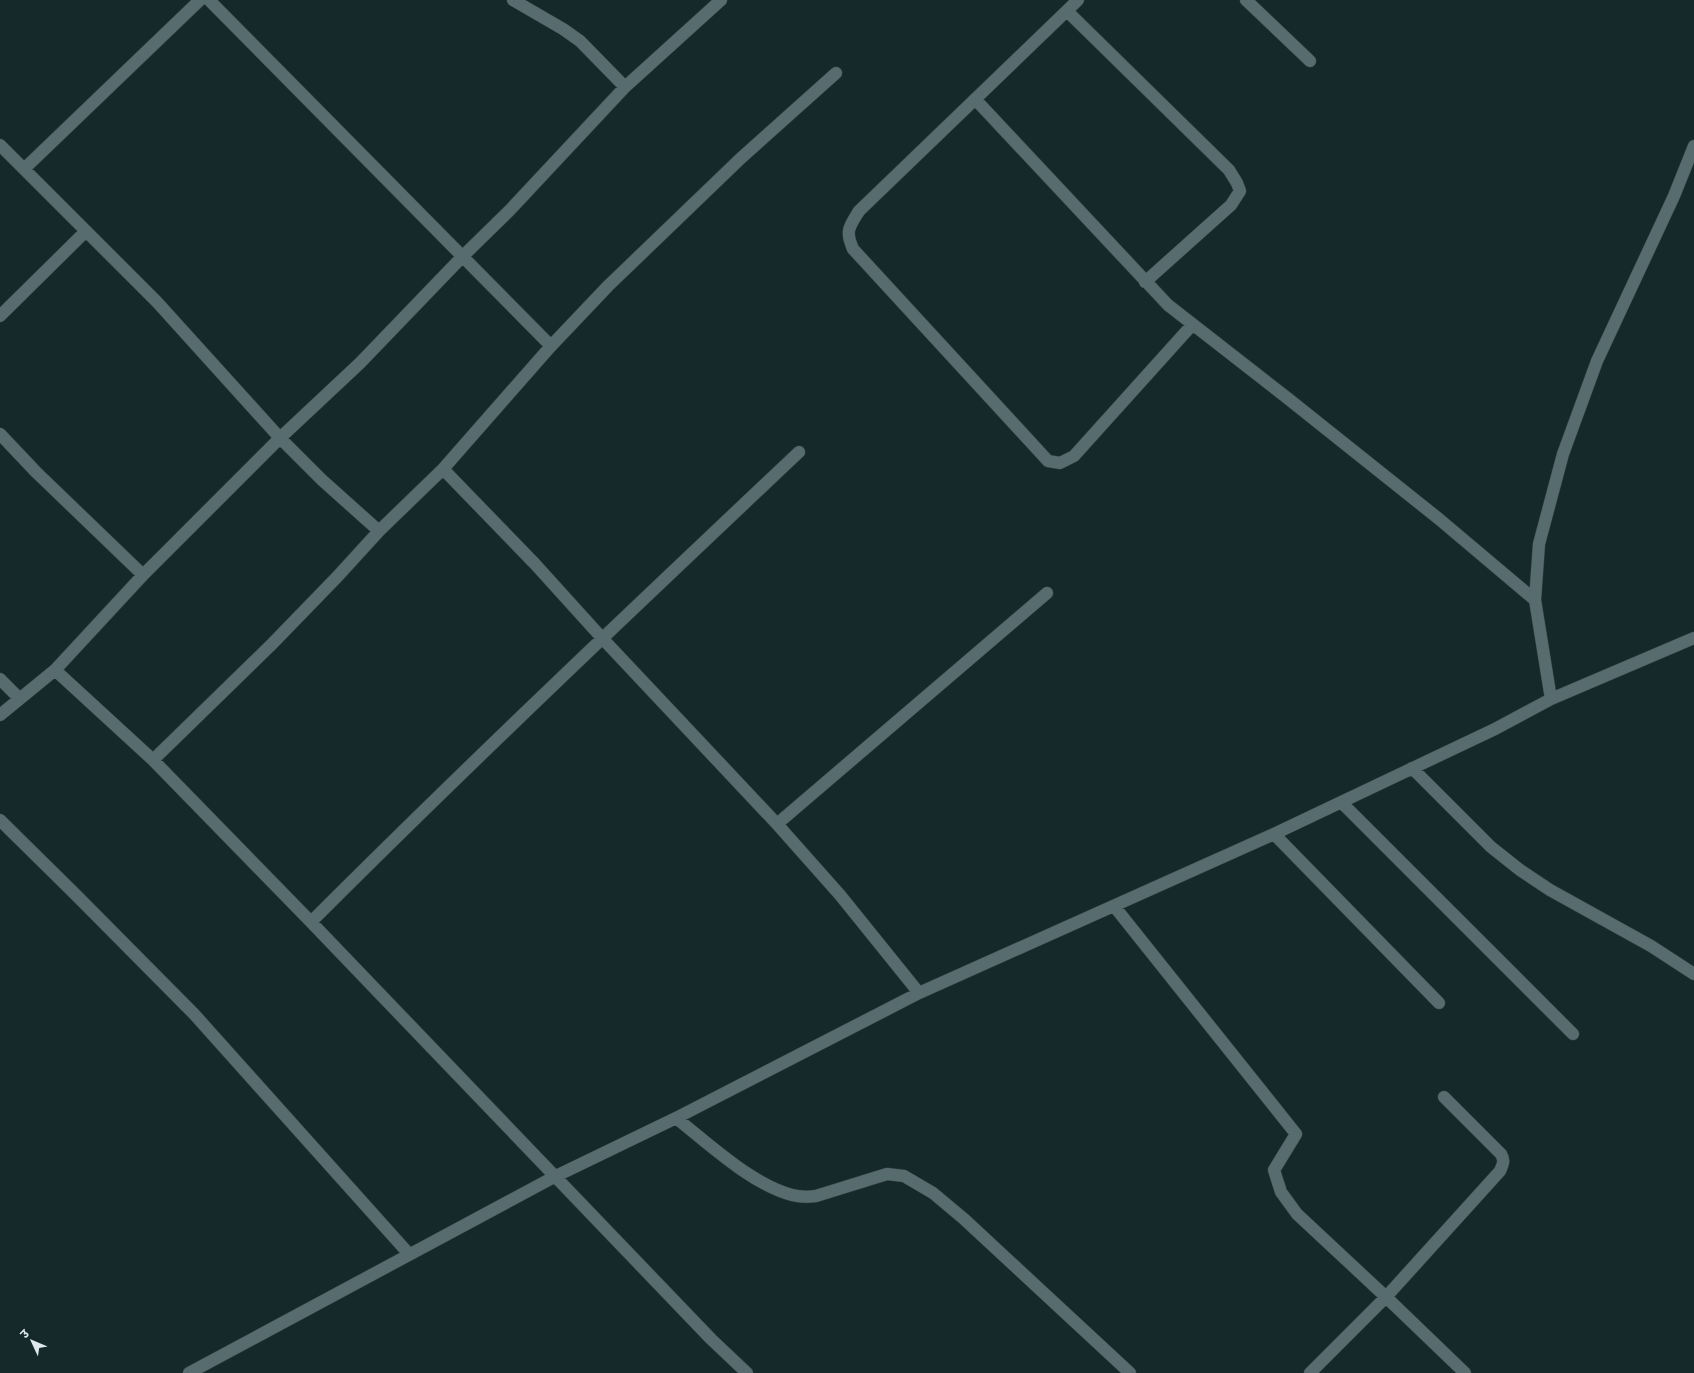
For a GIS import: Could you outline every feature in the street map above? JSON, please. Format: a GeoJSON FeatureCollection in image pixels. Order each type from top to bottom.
{"type":"FeatureCollection","features":[{"type":"Feature","properties":{"kind":"street"},"geometry":{"type":"LineString","coordinates":[[24,169],[200,0]]}},
{"type":"Feature","properties":{"kind":"street"},"geometry":{"type":"LineString","coordinates":[[209,0],[551,346]]}},
{"type":"Feature","properties":{"kind":"street"},"geometry":{"type":"LineString","coordinates":[[513,0],[563,29],[580,41],[625,87]]}},
{"type":"Feature","properties":{"kind":"street"},"geometry":{"type":"LineString","coordinates":[[0,715],[55,670],[143,575],[280,438],[360,363],[462,257],[510,210],[625,87],[720,0]]}},
{"type":"Feature","properties":{"kind":"street"},"geometry":{"type":"LineString","coordinates":[[1078,0],[859,211],[850,225],[848,237],[853,249],[1048,461],[1060,463],[1074,456],[1192,325]]}},
{"type":"Feature","properties":{"kind":"street"},"geometry":{"type":"LineString","coordinates":[[1246,0],[1310,60]]}},
{"type":"Feature","properties":{"kind":"street"},"geometry":{"type":"LineString","coordinates":[[1067,11],[1229,170],[1240,191],[1231,205],[1145,282]]}},
{"type":"Feature","properties":{"kind":"street"},"geometry":{"type":"LineString","coordinates":[[153,760],[337,578],[379,531],[443,469],[551,346],[608,286],[740,159],[836,73]]}},
{"type":"Feature","properties":{"kind":"street"},"geometry":{"type":"LineString","coordinates":[[975,99],[1168,305],[1396,485],[1535,600]]}},
{"type":"Feature","properties":{"kind":"street"},"geometry":{"type":"LineString","coordinates":[[0,144],[157,302],[280,438],[322,480],[379,531]]}},
{"type":"Feature","properties":{"kind":"street"},"geometry":{"type":"LineString","coordinates":[[1551,699],[1535,600],[1539,544],[1563,454],[1597,361],[1674,196],[1694,146]]}},
{"type":"Feature","properties":{"kind":"street"},"geometry":{"type":"LineString","coordinates":[[0,316],[86,231]]}},
{"type":"Feature","properties":{"kind":"street"},"geometry":{"type":"LineString","coordinates":[[0,434],[36,472],[143,575]]}},
{"type":"Feature","properties":{"kind":"street"},"geometry":{"type":"LineString","coordinates":[[311,922],[423,810],[799,452]]}},
{"type":"Feature","properties":{"kind":"street"},"geometry":{"type":"LineString","coordinates":[[443,469],[535,564],[602,638],[777,824],[840,895],[919,993]]}},
{"type":"Feature","properties":{"kind":"street"},"geometry":{"type":"LineString","coordinates":[[777,824],[1047,593]]}},
{"type":"Feature","properties":{"kind":"street"},"geometry":{"type":"LineString","coordinates":[[189,1373],[554,1176],[676,1118],[919,993],[1274,834],[1495,728],[1551,699],[1694,638]]}},
{"type":"Feature","properties":{"kind":"street"},"geometry":{"type":"LineString","coordinates":[[55,670],[153,760],[311,922],[711,1339],[747,1373]]}},
{"type":"Feature","properties":{"kind":"street"},"geometry":{"type":"LineString","coordinates":[[0,679],[19,698]]}},
{"type":"Feature","properties":{"kind":"street"},"geometry":{"type":"LineString","coordinates":[[1412,768],[1491,847],[1520,870],[1550,890],[1651,946],[1694,974]]}},
{"type":"Feature","properties":{"kind":"street"},"geometry":{"type":"LineString","coordinates":[[1341,802],[1573,1034]]}},
{"type":"Feature","properties":{"kind":"street"},"geometry":{"type":"LineString","coordinates":[[0,820],[78,896],[194,1014],[409,1254]]}},
{"type":"Feature","properties":{"kind":"street"},"geometry":{"type":"LineString","coordinates":[[1274,834],[1439,1004]]}},
{"type":"Feature","properties":{"kind":"street"},"geometry":{"type":"LineString","coordinates":[[1114,906],[1296,1134],[1274,1170],[1281,1192],[1297,1214],[1465,1373]]}},
{"type":"Feature","properties":{"kind":"street"},"geometry":{"type":"LineString","coordinates":[[1310,1373],[1386,1297],[1500,1171],[1504,1159],[1501,1154],[1444,1097]]}},
{"type":"Feature","properties":{"kind":"street"},"geometry":{"type":"LineString","coordinates":[[676,1118],[745,1171],[767,1185],[792,1195],[806,1197],[816,1196],[887,1174],[904,1176],[933,1193],[964,1219],[1130,1373]]}}]}
